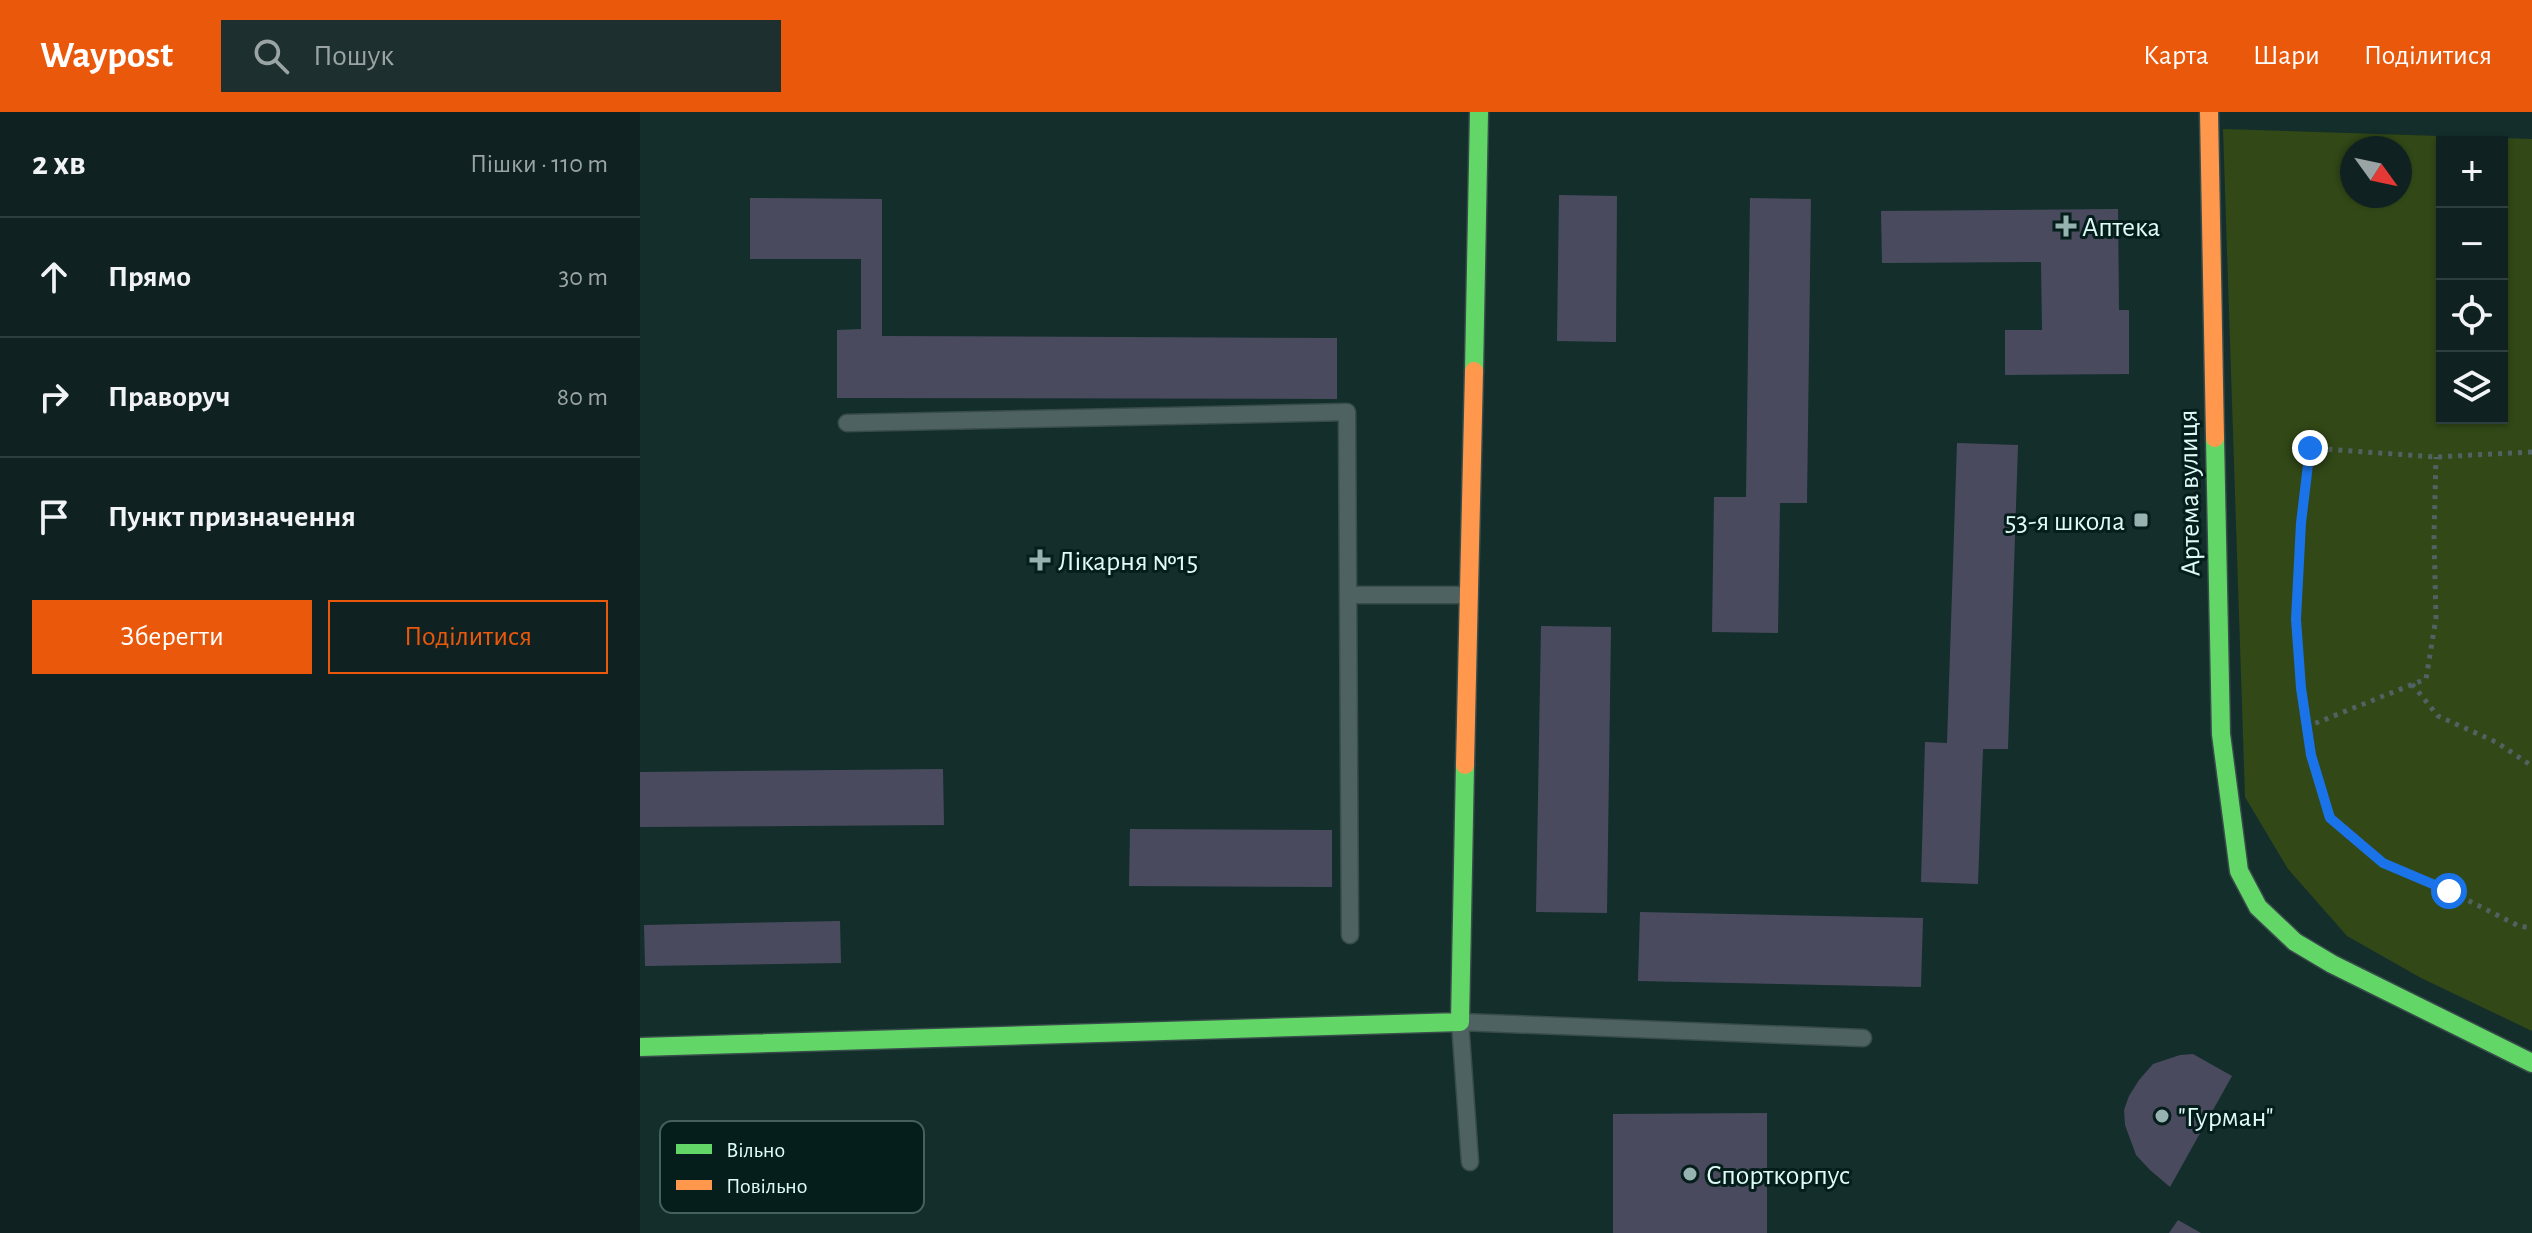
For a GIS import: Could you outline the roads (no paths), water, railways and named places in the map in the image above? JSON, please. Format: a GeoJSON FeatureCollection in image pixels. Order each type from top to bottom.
{"type":"FeatureCollection","features":[{"type":"Feature","properties":{"kind":"street"},"geometry":{"type":"LineString","coordinates":[[640,1047],[1460,1022],[1479,112]]}},
{"type":"Feature","properties":{"kind":"street","name":"Артема вулиця"},"geometry":{"type":"LineString","coordinates":[[2209,112],[2221,734],[2239,871],[2258,907],[2295,942],[2332,964],[2532,1063]]}},
{"type":"Feature","properties":{"kind":"lane"},"geometry":{"type":"LineString","coordinates":[[847,423],[1347,412],[1350,935]]}},
{"type":"Feature","properties":{"kind":"lane"},"geometry":{"type":"LineString","coordinates":[[1348,595],[1469,595]]}},
{"type":"Feature","properties":{"kind":"lane"},"geometry":{"type":"LineString","coordinates":[[1470,1162],[1460,1022],[1863,1038]]}},
{"type":"Feature","properties":{"kind":"place","name":"Аптека"},"geometry":{"type":"Point","coordinates":[2066,226]}},
{"type":"Feature","properties":{"kind":"place","name":"53-я школа"},"geometry":{"type":"Point","coordinates":[2141,520]}},
{"type":"Feature","properties":{"kind":"place","name":"Лікарня №15"},"geometry":{"type":"Point","coordinates":[1040,560]}},
{"type":"Feature","properties":{"kind":"place","name":"\"Гурман\""},"geometry":{"type":"Point","coordinates":[2162,1116]}},
{"type":"Feature","properties":{"kind":"place","name":"Спорткорпус"},"geometry":{"type":"Point","coordinates":[1690,1174]}}]}
